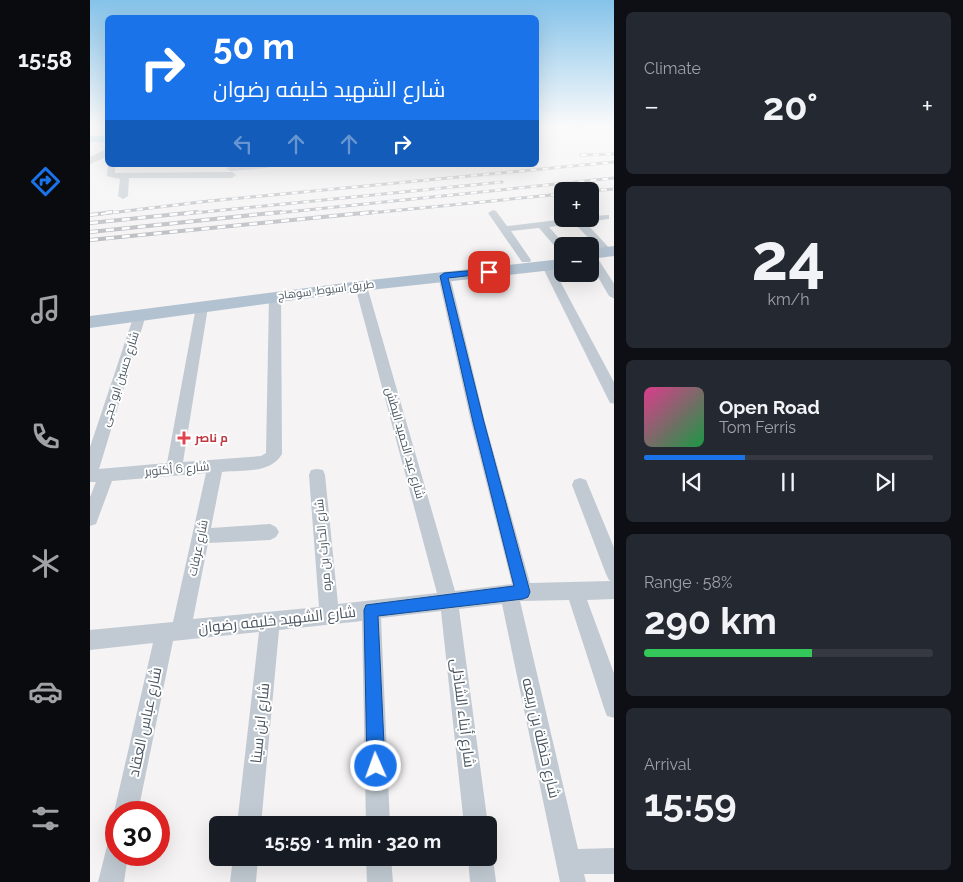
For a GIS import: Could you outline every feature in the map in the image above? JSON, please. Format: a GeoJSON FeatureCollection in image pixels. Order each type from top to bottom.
{"type":"FeatureCollection","features":[{"type":"Feature","properties":{"kind":"main road","name":"طريق اسيوط, سوهاج"},"geometry":{"type":"LineString","coordinates":[[90,314],[179,305],[396,273],[554,257]]}},
{"type":"Feature","properties":{"kind":"main road","name":"طريق اسيوط, سوهاج"},"geometry":{"type":"LineString","coordinates":[[90,322],[140,315],[179,305],[202,307],[444,276],[554,265]]}},
{"type":"Feature","properties":{"kind":"street"},"geometry":{"type":"LineString","coordinates":[[112,167],[110,175],[125,176],[231,172],[257,167]]}},
{"type":"Feature","properties":{"kind":"street"},"geometry":{"type":"LineString","coordinates":[[123,196],[125,176]]}},
{"type":"Feature","properties":{"kind":"street"},"geometry":{"type":"LineString","coordinates":[[493,213],[526,260]]}},
{"type":"Feature","properties":{"kind":"street"},"geometry":{"type":"LineString","coordinates":[[599,218],[606,217]]}},
{"type":"Feature","properties":{"kind":"street"},"geometry":{"type":"LineString","coordinates":[[504,229],[554,224]]}},
{"type":"Feature","properties":{"kind":"street"},"geometry":{"type":"LineString","coordinates":[[542,225],[554,239]]}},
{"type":"Feature","properties":{"kind":"street"},"geometry":{"type":"LineString","coordinates":[[582,227],[602,257],[614,296]]}},
{"type":"Feature","properties":{"kind":"street","name":"شارع حنظلة بن ربيعه"},"geometry":{"type":"LineString","coordinates":[[444,276],[516,593],[570,872]]}},
{"type":"Feature","properties":{"kind":"street"},"geometry":{"type":"LineString","coordinates":[[562,282],[614,399]]}},
{"type":"Feature","properties":{"kind":"street","name":"شارع عبد الحميد البطش"},"geometry":{"type":"LineString","coordinates":[[361,286],[449,601]]}},
{"type":"Feature","properties":{"kind":"street","name":"شارع 6 أكتوبر"},"geometry":{"type":"LineString","coordinates":[[90,476],[264,462],[272,458],[274,454],[275,297]]}},
{"type":"Feature","properties":{"kind":"street"},"geometry":{"type":"LineString","coordinates":[[174,469],[202,307]]}},
{"type":"Feature","properties":{"kind":"street","name":"شارع حسين ابو حجى"},"geometry":{"type":"LineString","coordinates":[[90,471],[140,315]]}},
{"type":"Feature","properties":{"kind":"street","name":"شارع عرفات"},"geometry":{"type":"LineString","coordinates":[[173,632],[200,536],[215,466]]}},
{"type":"Feature","properties":{"kind":"street"},"geometry":{"type":"LineString","coordinates":[[90,519],[107,474]]}},
{"type":"Feature","properties":{"kind":"street","name":"شارع الحارث بن مره"},"geometry":{"type":"LineString","coordinates":[[317,475],[329,615]]}},
{"type":"Feature","properties":{"kind":"street"},"geometry":{"type":"LineString","coordinates":[[580,485],[614,574]]}},
{"type":"Feature","properties":{"kind":"street"},"geometry":{"type":"LineString","coordinates":[[200,536],[270,532]]}},
{"type":"Feature","properties":{"kind":"street","name":"شارع الشهيد خليفه رضوان"},"geometry":{"type":"LineString","coordinates":[[90,640],[516,593],[614,590]]}},
{"type":"Feature","properties":{"kind":"street"},"geometry":{"type":"LineString","coordinates":[[576,591],[614,708]]}},
{"type":"Feature","properties":{"kind":"street","name":"شارع أبناء الشاذلى"},"geometry":{"type":"LineString","coordinates":[[449,601],[475,816]]}},
{"type":"Feature","properties":{"kind":"street"},"geometry":{"type":"LineString","coordinates":[[371,610],[378,816]]}},
{"type":"Feature","properties":{"kind":"street","name":"شارع ابن سينا"},"geometry":{"type":"LineString","coordinates":[[250,816],[270,621]]}},
{"type":"Feature","properties":{"kind":"street","name":"شارع عباس العقاد"},"geometry":{"type":"LineString","coordinates":[[129,801],[173,632]]}},
{"type":"Feature","properties":{"kind":"street"},"geometry":{"type":"LineString","coordinates":[[570,872],[614,861]]}},
{"type":"Feature","properties":{"kind":"street"},"geometry":{"type":"LineString","coordinates":[[111,882],[114,866]]}},
{"type":"Feature","properties":{"kind":"street"},"geometry":{"type":"LineString","coordinates":[[243,882],[245,866]]}},
{"type":"Feature","properties":{"kind":"street"},"geometry":{"type":"LineString","coordinates":[[379,866],[380,882]]}},
{"type":"Feature","properties":{"kind":"street"},"geometry":{"type":"LineString","coordinates":[[481,866],[484,882]]}},
{"type":"Feature","properties":{"kind":"railway"},"geometry":{"type":"LineString","coordinates":[[101,214],[209,201],[561,167]]}},
{"type":"Feature","properties":{"kind":"railway"},"geometry":{"type":"LineString","coordinates":[[268,214],[614,178]]}},
{"type":"Feature","properties":{"kind":"railway"},"geometry":{"type":"LineString","coordinates":[[184,214],[502,182]]}},
{"type":"Feature","properties":{"kind":"railway"},"geometry":{"type":"LineString","coordinates":[[599,190],[614,189]]}},
{"type":"Feature","properties":{"kind":"railway"},"geometry":{"type":"LineString","coordinates":[[360,214],[554,195]]}},
{"type":"Feature","properties":{"kind":"railway"},"geometry":{"type":"LineString","coordinates":[[90,215],[112,212]]}},
{"type":"Feature","properties":{"kind":"railway"},"geometry":{"type":"LineString","coordinates":[[90,223],[197,212]]}},
{"type":"Feature","properties":{"kind":"railway"},"geometry":{"type":"LineString","coordinates":[[90,232],[281,212]]}},
{"type":"Feature","properties":{"kind":"railway"},"geometry":{"type":"LineString","coordinates":[[90,240],[373,212]]}},
{"type":"Feature","properties":{"kind":"place","name":"م ناصر"},"geometry":{"type":"Point","coordinates":[184,438]}},
{"type":"Feature","properties":{"kind":"route"},"geometry":{"type":"LineString","coordinates":[[376,766],[371,610],[523,592],[478,422],[444,276],[489,272]]}}]}
